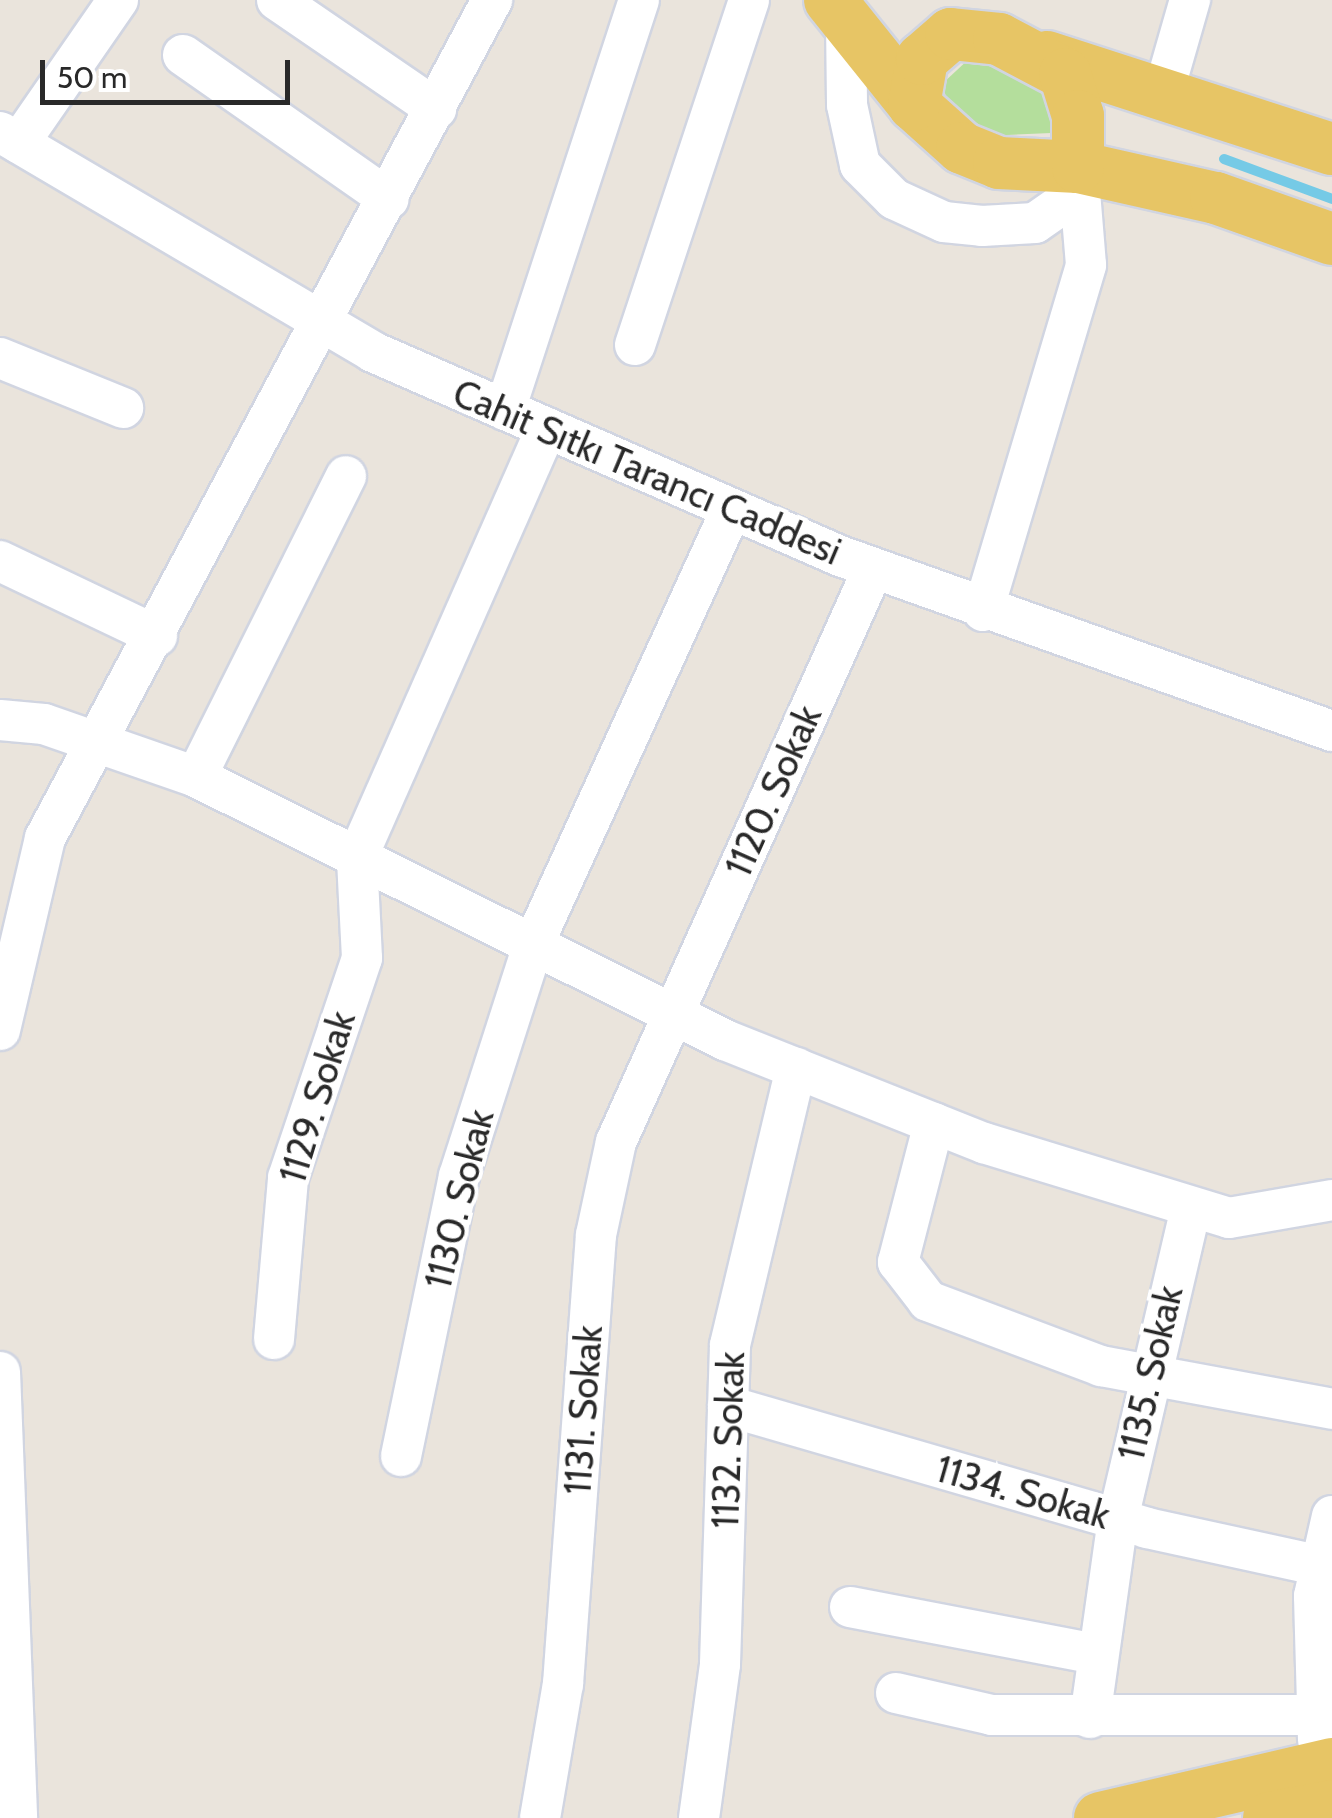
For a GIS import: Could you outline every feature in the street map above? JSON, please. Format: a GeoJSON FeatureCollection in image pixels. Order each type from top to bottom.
{"type":"FeatureCollection","features":[{"type":"Feature","properties":{"kind":"main road"},"geometry":{"type":"LineString","coordinates":[[838,10],[914,104],[962,148],[999,163],[1216,198],[1332,239]]}},
{"type":"Feature","properties":{"kind":"main road"},"geometry":{"type":"LineString","coordinates":[[914,104],[922,59],[948,14],[1047,57],[1164,88],[1332,149]]}},
{"type":"Feature","properties":{"kind":"main road"},"geometry":{"type":"LineString","coordinates":[[1047,57],[1074,96],[1079,178]]}},
{"type":"Feature","properties":{"kind":"main road"},"geometry":{"type":"LineString","coordinates":[[1100,1818],[1325,1762]]}},
{"type":"Feature","properties":{"kind":"main road"},"geometry":{"type":"LineString","coordinates":[[1268,1818],[1325,1762]]}},
{"type":"Feature","properties":{"kind":"street"},"geometry":{"type":"LineString","coordinates":[[9,138],[118,0]]}},
{"type":"Feature","properties":{"kind":"street"},"geometry":{"type":"LineString","coordinates":[[277,0],[436,109]]}},
{"type":"Feature","properties":{"kind":"street"},"geometry":{"type":"LineString","coordinates":[[0,1030],[45,838],[324,325],[492,0]]}},
{"type":"Feature","properties":{"kind":"street"},"geometry":{"type":"LineString","coordinates":[[506,410],[639,0]]}},
{"type":"Feature","properties":{"kind":"street"},"geometry":{"type":"LineString","coordinates":[[635,345],[748,0]]}},
{"type":"Feature","properties":{"kind":"street"},"geometry":{"type":"LineString","coordinates":[[1164,88],[1190,0]]}},
{"type":"Feature","properties":{"kind":"street"},"geometry":{"type":"LineString","coordinates":[[838,10],[847,105],[860,165],[894,198],[944,222],[982,226],[1035,223],[1079,178]]}},
{"type":"Feature","properties":{"kind":"street"},"geometry":{"type":"LineString","coordinates":[[183,55],[389,199]]}},
{"type":"Feature","properties":{"kind":"street","name":"Cahit Sıtkı Tarancı Caddesi"},"geometry":{"type":"LineString","coordinates":[[9,138],[324,325],[506,410],[982,612],[1332,731]]}},
{"type":"Feature","properties":{"kind":"street"},"geometry":{"type":"LineString","coordinates":[[982,612],[1086,265],[1079,178]]}},
{"type":"Feature","properties":{"kind":"street"},"geometry":{"type":"LineString","coordinates":[[0,358],[123,408]]}},
{"type":"Feature","properties":{"kind":"street"},"geometry":{"type":"LineString","coordinates":[[357,858],[547,428]]}},
{"type":"Feature","properties":{"kind":"street"},"geometry":{"type":"LineString","coordinates":[[196,777],[346,476]]}},
{"type":"Feature","properties":{"kind":"street","name":"1130. Sokak"},"geometry":{"type":"LineString","coordinates":[[401,1456],[459,1176],[533,946],[732,509]]}},
{"type":"Feature","properties":{"kind":"street"},"geometry":{"type":"LineString","coordinates":[[0,562],[157,636]]}},
{"type":"Feature","properties":{"kind":"street","name":"1120. Sokak"},"geometry":{"type":"LineString","coordinates":[[673,1014],[873,569]]}},
{"type":"Feature","properties":{"kind":"street"},"geometry":{"type":"LineString","coordinates":[[0,720],[100,742],[196,777],[673,1014],[934,1123],[1229,1218],[1332,1200]]}},
{"type":"Feature","properties":{"kind":"street","name":"1129. Sokak"},"geometry":{"type":"LineString","coordinates":[[274,1339],[288,1178],[362,958],[357,858]]}},
{"type":"Feature","properties":{"kind":"street","name":"1131. Sokak"},"geometry":{"type":"LineString","coordinates":[[540,1818],[563,1684],[596,1235],[616,1142],[673,1014]]}},
{"type":"Feature","properties":{"kind":"street","name":"1132. Sokak"},"geometry":{"type":"LineString","coordinates":[[699,1818],[720,1664],[730,1345],[796,1068]]}},
{"type":"Feature","properties":{"kind":"street"},"geometry":{"type":"LineString","coordinates":[[934,1123],[898,1262],[928,1301],[1146,1376],[1332,1408]]}},
{"type":"Feature","properties":{"kind":"street","name":"1135. Sokak"},"geometry":{"type":"LineString","coordinates":[[1090,1718],[1096,1654],[1146,1376],[1191,1206]]}},
{"type":"Feature","properties":{"kind":"street"},"geometry":{"type":"LineString","coordinates":[[0,1372],[17,1818]]}},
{"type":"Feature","properties":{"kind":"street","name":"1134. Sokak"},"geometry":{"type":"LineString","coordinates":[[728,1406],[1118,1520],[1320,1566]]}},
{"type":"Feature","properties":{"kind":"street"},"geometry":{"type":"LineString","coordinates":[[896,1693],[992,1714],[1090,1718],[1325,1762],[1320,1566],[1332,1516]]}},
{"type":"Feature","properties":{"kind":"street"},"geometry":{"type":"LineString","coordinates":[[850,1606],[1096,1654]]}},
{"type":"Feature","properties":{"kind":"green space"},"geometry":{"type":"Polygon","coordinates":[[[971,57],[999,58],[1042,89],[1053,107],[1051,133],[984,136],[948,103],[942,84],[971,57]]]}},
{"type":"Feature","properties":{"kind":"waterway"},"geometry":{"type":"LineString","coordinates":[[1224,159],[1332,199]]}}]}
